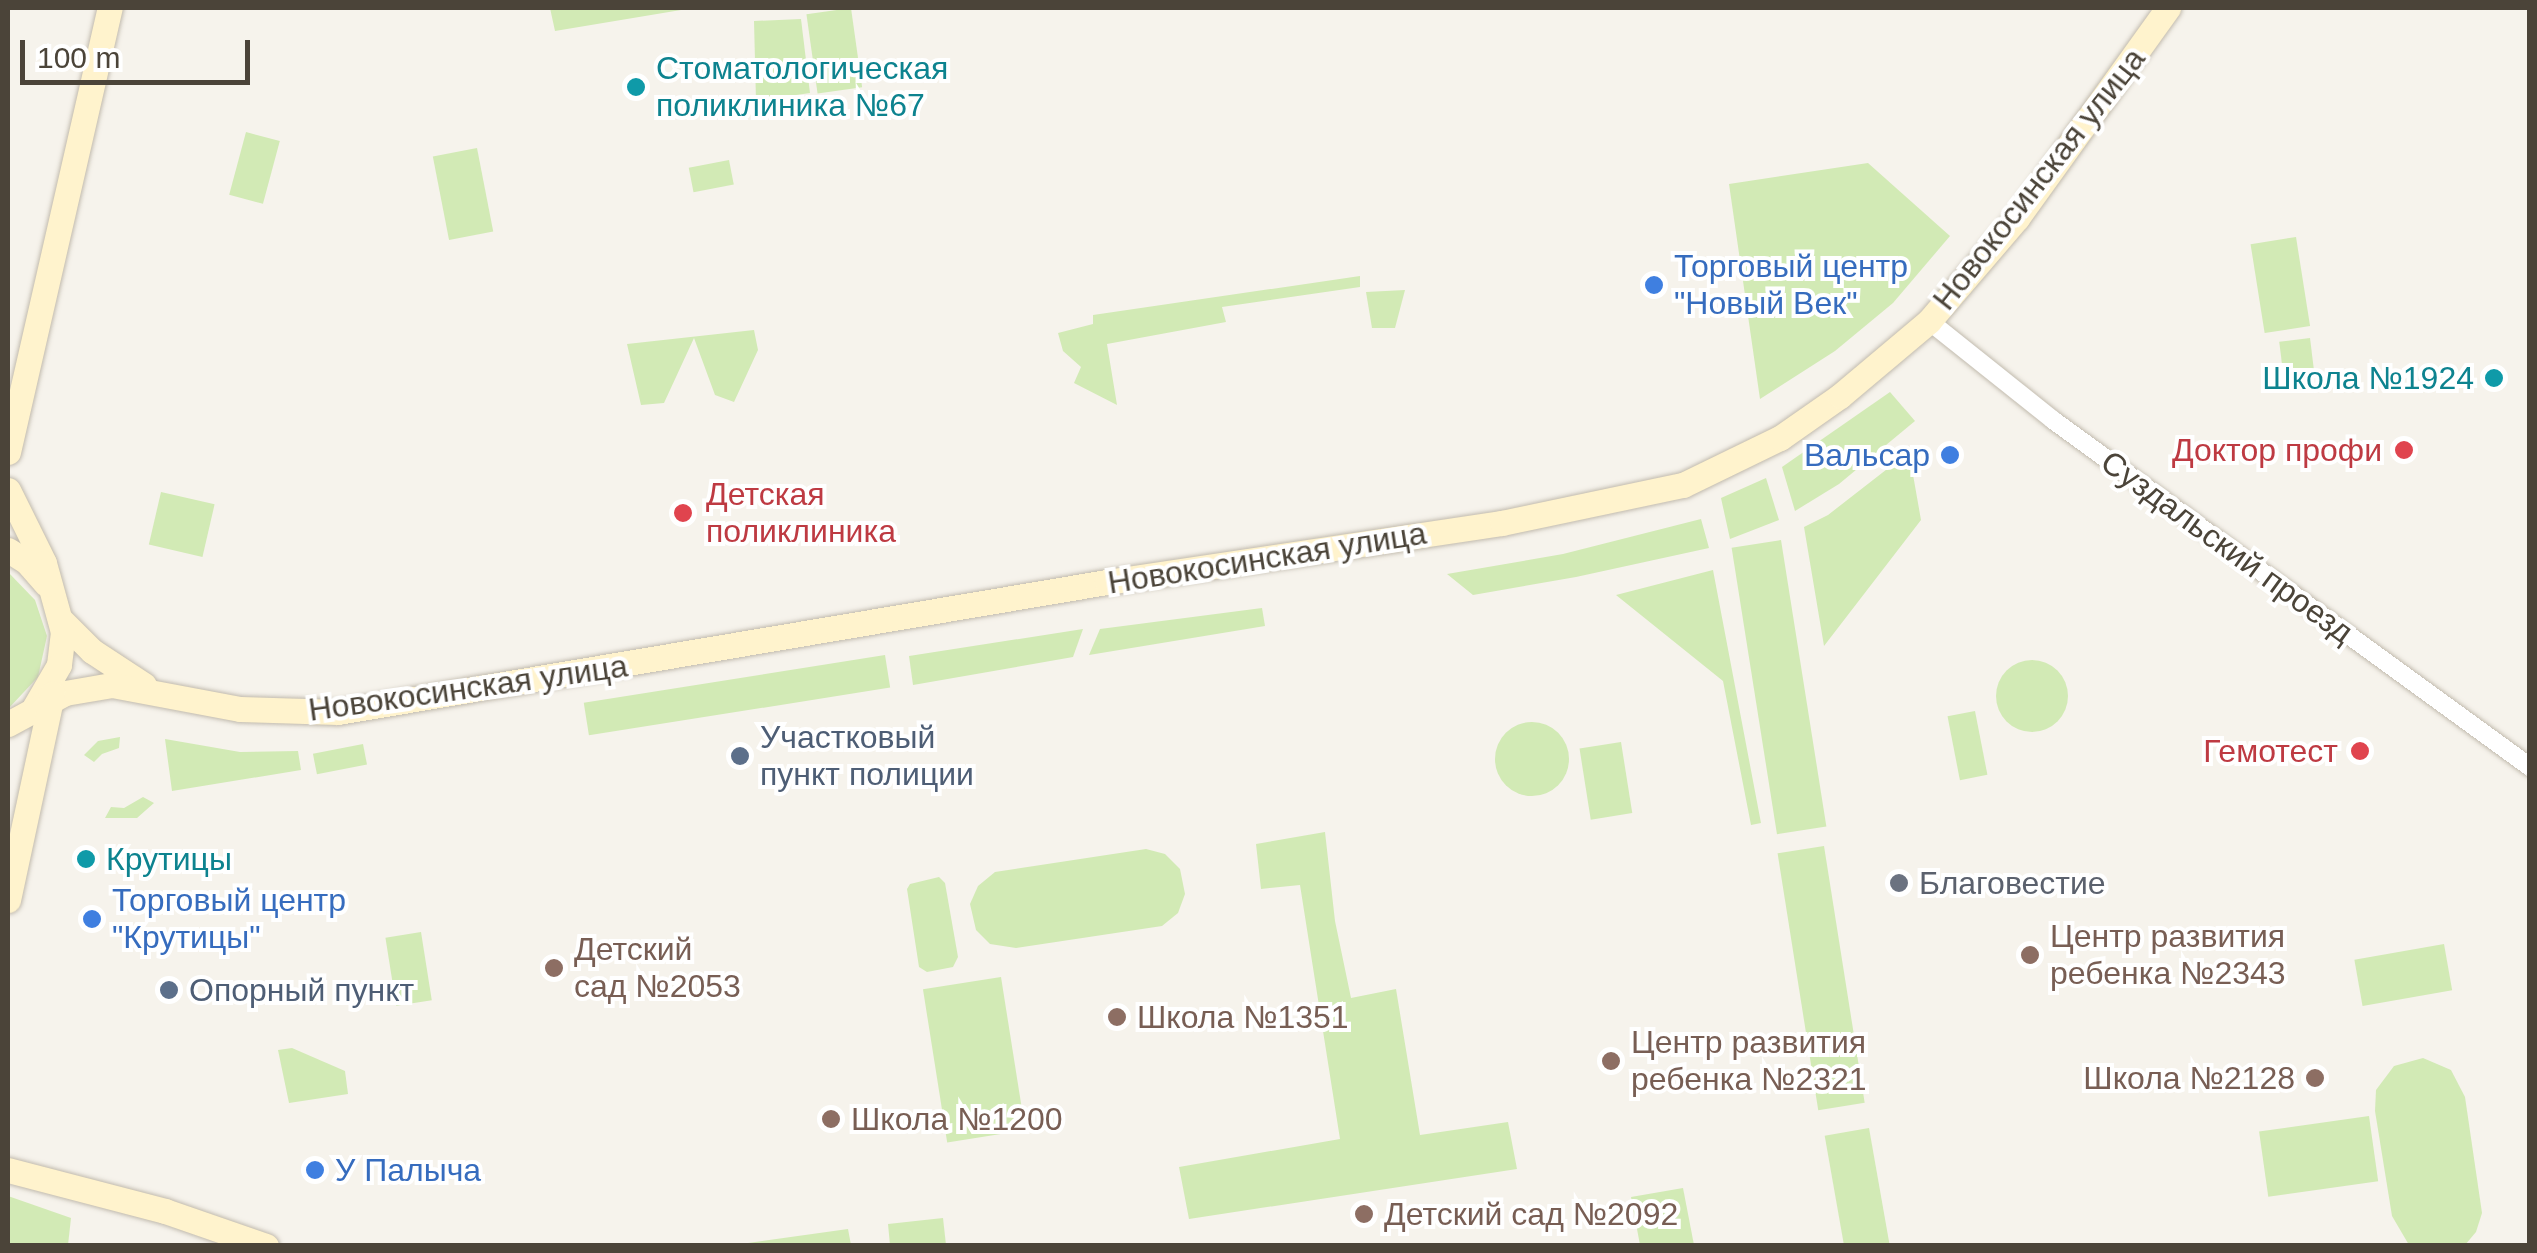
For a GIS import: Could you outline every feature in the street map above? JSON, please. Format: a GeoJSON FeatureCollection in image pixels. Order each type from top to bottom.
{"type":"FeatureCollection","features":[{"type":"Feature","properties":{"kind":"street"},"geometry":{"type":"LineString","coordinates":[[8,452],[110,8]]}},
{"type":"Feature","properties":{"kind":"street","name":"Новокосинская улица"},"geometry":{"type":"LineString","coordinates":[[167,694],[240,709],[338,712],[1107,582],[1604,504],[1683,485],[1780,438],[1840,396],[1929,321],[1995,247],[2168,8]]}},
{"type":"Feature","properties":{"kind":"street","name":"Суздальский проезд"},"geometry":{"type":"LineString","coordinates":[[1929,321],[2066,430],[2530,767]]}},
{"type":"Feature","properties":{"kind":"street"},"geometry":{"type":"LineString","coordinates":[[8,490],[39,551],[63,632],[60,665],[8,900]]}},
{"type":"Feature","properties":{"kind":"street"},"geometry":{"type":"LineString","coordinates":[[8,550],[40,574],[58,610],[110,664],[167,694]]}},
{"type":"Feature","properties":{"kind":"street"},"geometry":{"type":"LineString","coordinates":[[10,723],[37,704],[60,665]]}},
{"type":"Feature","properties":{"kind":"street"},"geometry":{"type":"LineString","coordinates":[[10,723],[50,701],[95,686],[127,685],[167,694]]}},
{"type":"Feature","properties":{"kind":"street"},"geometry":{"type":"LineString","coordinates":[[8,1170],[165,1211],[266,1246]]}},
{"type":"Feature","properties":{"kind":"green space"},"geometry":{"type":"Polygon","coordinates":[[[550,8],[685,8],[687,9],[555,31],[550,8]]]}},
{"type":"Feature","properties":{"kind":"green space"},"geometry":{"type":"Polygon","coordinates":[[[851,8],[862,87],[818,93],[806,14],[851,8]]]}},
{"type":"Feature","properties":{"kind":"green space"},"geometry":{"type":"Polygon","coordinates":[[[801,19],[810,93],[756,101],[754,21],[801,19]]]}},
{"type":"Feature","properties":{"kind":"green space"},"geometry":{"type":"Polygon","coordinates":[[[246,132],[280,141],[263,204],[229,195],[246,132]]]}},
{"type":"Feature","properties":{"kind":"green space"},"geometry":{"type":"Polygon","coordinates":[[[477,148],[493,231],[449,240],[433,157],[477,148]]]}},
{"type":"Feature","properties":{"kind":"green space"},"geometry":{"type":"Polygon","coordinates":[[[729,160],[734,185],[694,192],[689,168],[729,160]]]}},
{"type":"Feature","properties":{"kind":"green space"},"geometry":{"type":"Polygon","coordinates":[[[1868,163],[1950,236],[1893,303],[1835,351],[1760,399],[1729,184],[1868,163]]]}},
{"type":"Feature","properties":{"kind":"green space"},"geometry":{"type":"Polygon","coordinates":[[[2296,237],[2310,326],[2265,333],[2251,244],[2296,237]]]}},
{"type":"Feature","properties":{"kind":"green space"},"geometry":{"type":"Polygon","coordinates":[[[1360,276],[1360,287],[1222,307],[1226,322],[1107,344],[1117,405],[1074,383],[1081,367],[1063,351],[1058,333],[1093,324],[1093,315],[1360,276]]]}},
{"type":"Feature","properties":{"kind":"green space"},"geometry":{"type":"Polygon","coordinates":[[[1405,290],[1395,328],[1372,328],[1366,292],[1405,290]]]}},
{"type":"Feature","properties":{"kind":"green space"},"geometry":{"type":"Polygon","coordinates":[[[754,330],[758,350],[734,402],[715,395],[694,338],[664,403],[641,405],[627,344],[754,330]]]}},
{"type":"Feature","properties":{"kind":"green space"},"geometry":{"type":"Polygon","coordinates":[[[2310,338],[2314,371],[2283,375],[2279,342],[2310,338]]]}},
{"type":"Feature","properties":{"kind":"green space"},"geometry":{"type":"Polygon","coordinates":[[[1890,392],[1915,421],[1839,484],[1795,511],[1782,467],[1890,392]]]}},
{"type":"Feature","properties":{"kind":"green space"},"geometry":{"type":"Polygon","coordinates":[[[1909,452],[1921,520],[1824,646],[1804,527],[1828,515],[1909,452]]]}},
{"type":"Feature","properties":{"kind":"green space"},"geometry":{"type":"Polygon","coordinates":[[[1766,478],[1779,520],[1730,539],[1721,498],[1766,478]]]}},
{"type":"Feature","properties":{"kind":"green space"},"geometry":{"type":"Polygon","coordinates":[[[161,492],[215,504],[202,557],[149,545],[161,492]]]}},
{"type":"Feature","properties":{"kind":"green space"},"geometry":{"type":"Polygon","coordinates":[[[1701,519],[1709,548],[1576,577],[1473,595],[1447,574],[1563,554],[1701,519]]]}},
{"type":"Feature","properties":{"kind":"green space"},"geometry":{"type":"Polygon","coordinates":[[[1781,540],[1826,826],[1777,834],[1732,548],[1781,540]]]}},
{"type":"Feature","properties":{"kind":"green space"},"geometry":{"type":"Polygon","coordinates":[[[1713,570],[1761,823],[1751,825],[1723,681],[1616,595],[1713,570]]]}},
{"type":"Feature","properties":{"kind":"green space"},"geometry":{"type":"Polygon","coordinates":[[[8,572],[35,600],[47,636],[38,677],[8,709],[8,572]]]}},
{"type":"Feature","properties":{"kind":"green space"},"geometry":{"type":"Polygon","coordinates":[[[1262,608],[1265,626],[1089,655],[1100,629],[1262,608]]]}},
{"type":"Feature","properties":{"kind":"green space"},"geometry":{"type":"Polygon","coordinates":[[[1083,629],[1073,657],[913,685],[909,656],[1083,629]]]}},
{"type":"Feature","properties":{"kind":"green space"},"geometry":{"type":"Polygon","coordinates":[[[885,655],[890,688],[589,735],[584,703],[885,655]]]}},
{"type":"Feature","properties":{"kind":"green space"},"geometry":{"type":"Polygon","coordinates":[[[2032,660],[2057,671],[2068,696],[2057,721],[2032,732],[2007,721],[1996,696],[2007,671],[2032,660]]]}},
{"type":"Feature","properties":{"kind":"green space"},"geometry":{"type":"Polygon","coordinates":[[[1975,711],[1987,775],[1960,780],[1948,716],[1975,711]]]}},
{"type":"Feature","properties":{"kind":"green space"},"geometry":{"type":"Polygon","coordinates":[[[1532,722],[1558,733],[1569,759],[1558,785],[1532,796],[1506,785],[1495,759],[1506,733],[1532,722]]]}},
{"type":"Feature","properties":{"kind":"green space"},"geometry":{"type":"Polygon","coordinates":[[[120,737],[119,748],[102,754],[94,762],[84,755],[98,741],[120,737]]]}},
{"type":"Feature","properties":{"kind":"green space"},"geometry":{"type":"Polygon","coordinates":[[[165,739],[240,752],[298,751],[301,770],[172,791],[165,739]]]}},
{"type":"Feature","properties":{"kind":"green space"},"geometry":{"type":"Polygon","coordinates":[[[1621,742],[1632,813],[1591,820],[1580,749],[1621,742]]]}},
{"type":"Feature","properties":{"kind":"green space"},"geometry":{"type":"Polygon","coordinates":[[[363,744],[367,765],[317,774],[313,754],[363,744]]]}},
{"type":"Feature","properties":{"kind":"green space"},"geometry":{"type":"Polygon","coordinates":[[[143,797],[154,803],[137,818],[105,818],[111,807],[124,808],[143,797]]]}},
{"type":"Feature","properties":{"kind":"green space"},"geometry":{"type":"Polygon","coordinates":[[[1325,832],[1335,921],[1351,998],[1396,989],[1420,1135],[1508,1122],[1517,1169],[1189,1219],[1179,1167],[1340,1139],[1300,885],[1261,889],[1256,844],[1325,832]]]}},
{"type":"Feature","properties":{"kind":"green space"},"geometry":{"type":"Polygon","coordinates":[[[1824,846],[1865,1103],[1818,1110],[1778,853],[1824,846]]]}},
{"type":"Feature","properties":{"kind":"green space"},"geometry":{"type":"Polygon","coordinates":[[[1146,849],[1165,854],[1180,869],[1185,894],[1178,913],[1162,926],[1016,948],[990,944],[976,930],[970,904],[978,886],[995,872],[1146,849]]]}},
{"type":"Feature","properties":{"kind":"green space"},"geometry":{"type":"Polygon","coordinates":[[[939,877],[945,883],[958,957],[953,967],[927,972],[919,967],[907,889],[910,884],[939,877]]]}},
{"type":"Feature","properties":{"kind":"green space"},"geometry":{"type":"Polygon","coordinates":[[[421,932],[432,1000],[396,1006],[385,938],[421,932]]]}},
{"type":"Feature","properties":{"kind":"green space"},"geometry":{"type":"Polygon","coordinates":[[[2444,944],[2452,990],[2363,1006],[2354,960],[2444,944]]]}},
{"type":"Feature","properties":{"kind":"green space"},"geometry":{"type":"Polygon","coordinates":[[[1001,977],[1025,1130],[947,1142],[923,989],[1001,977]]]}},
{"type":"Feature","properties":{"kind":"green space"},"geometry":{"type":"Polygon","coordinates":[[[292,1048],[345,1071],[348,1094],[289,1103],[278,1050],[292,1048]]]}},
{"type":"Feature","properties":{"kind":"green space"},"geometry":{"type":"Polygon","coordinates":[[[2423,1058],[2451,1070],[2465,1097],[2482,1213],[2476,1232],[2465,1245],[2409,1245],[2392,1216],[2375,1111],[2376,1090],[2394,1066],[2423,1058]]]}},
{"type":"Feature","properties":{"kind":"green space"},"geometry":{"type":"Polygon","coordinates":[[[2369,1116],[2378,1181],[2268,1197],[2259,1131],[2369,1116]]]}},
{"type":"Feature","properties":{"kind":"green space"},"geometry":{"type":"Polygon","coordinates":[[[1869,1128],[1890,1245],[1844,1246],[1825,1136],[1869,1128]]]}},
{"type":"Feature","properties":{"kind":"green space"},"geometry":{"type":"Polygon","coordinates":[[[1683,1188],[1694,1245],[1640,1245],[1631,1197],[1683,1188]]]}},
{"type":"Feature","properties":{"kind":"green space"},"geometry":{"type":"Polygon","coordinates":[[[8,1196],[71,1218],[68,1245],[8,1245],[8,1196]]]}},
{"type":"Feature","properties":{"kind":"green space"},"geometry":{"type":"Polygon","coordinates":[[[943,1218],[946,1245],[890,1245],[888,1224],[943,1218]]]}},
{"type":"Feature","properties":{"kind":"green space"},"geometry":{"type":"Polygon","coordinates":[[[848,1229],[851,1245],[748,1243],[848,1229]]]}},
{"type":"Feature","properties":{"kind":"place","name":"Стоматологическая поликлиника №67"},"geometry":{"type":"Point","coordinates":[636,87]}},
{"type":"Feature","properties":{"kind":"place","name":"Торговый центр \"Новый Век\""},"geometry":{"type":"Point","coordinates":[1654,285]}},
{"type":"Feature","properties":{"kind":"place","name":"Школа №1924"},"geometry":{"type":"Point","coordinates":[2494,378]}},
{"type":"Feature","properties":{"kind":"place","name":"Доктор профи"},"geometry":{"type":"Point","coordinates":[2404,450]}},
{"type":"Feature","properties":{"kind":"place","name":"Вальсар"},"geometry":{"type":"Point","coordinates":[1950,455]}},
{"type":"Feature","properties":{"kind":"place","name":"Детская поликлиника"},"geometry":{"type":"Point","coordinates":[683,513]}},
{"type":"Feature","properties":{"kind":"place","name":"Гемотест"},"geometry":{"type":"Point","coordinates":[2360,751]}},
{"type":"Feature","properties":{"kind":"place","name":"Участковый пункт полиции"},"geometry":{"type":"Point","coordinates":[740,756]}},
{"type":"Feature","properties":{"kind":"place","name":"Крутицы"},"geometry":{"type":"Point","coordinates":[86,859]}},
{"type":"Feature","properties":{"kind":"place","name":"Благовестие"},"geometry":{"type":"Point","coordinates":[1899,883]}},
{"type":"Feature","properties":{"kind":"place","name":"Торговый центр \"Крутицы\""},"geometry":{"type":"Point","coordinates":[92,919]}},
{"type":"Feature","properties":{"kind":"place","name":"Центр развития ребенка №2343"},"geometry":{"type":"Point","coordinates":[2030,955]}},
{"type":"Feature","properties":{"kind":"place","name":"Детский сад №2053"},"geometry":{"type":"Point","coordinates":[554,968]}},
{"type":"Feature","properties":{"kind":"place","name":"Опорный пункт"},"geometry":{"type":"Point","coordinates":[169,990]}},
{"type":"Feature","properties":{"kind":"place","name":"Школа №1351"},"geometry":{"type":"Point","coordinates":[1117,1017]}},
{"type":"Feature","properties":{"kind":"place","name":"Центр развития ребенка №2321"},"geometry":{"type":"Point","coordinates":[1611,1061]}},
{"type":"Feature","properties":{"kind":"place","name":"Школа №2128"},"geometry":{"type":"Point","coordinates":[2315,1078]}},
{"type":"Feature","properties":{"kind":"place","name":"Школа №1200"},"geometry":{"type":"Point","coordinates":[831,1119]}},
{"type":"Feature","properties":{"kind":"place","name":"У Палыча"},"geometry":{"type":"Point","coordinates":[315,1170]}},
{"type":"Feature","properties":{"kind":"place","name":"Детский сад №2092"},"geometry":{"type":"Point","coordinates":[1364,1214]}}]}
